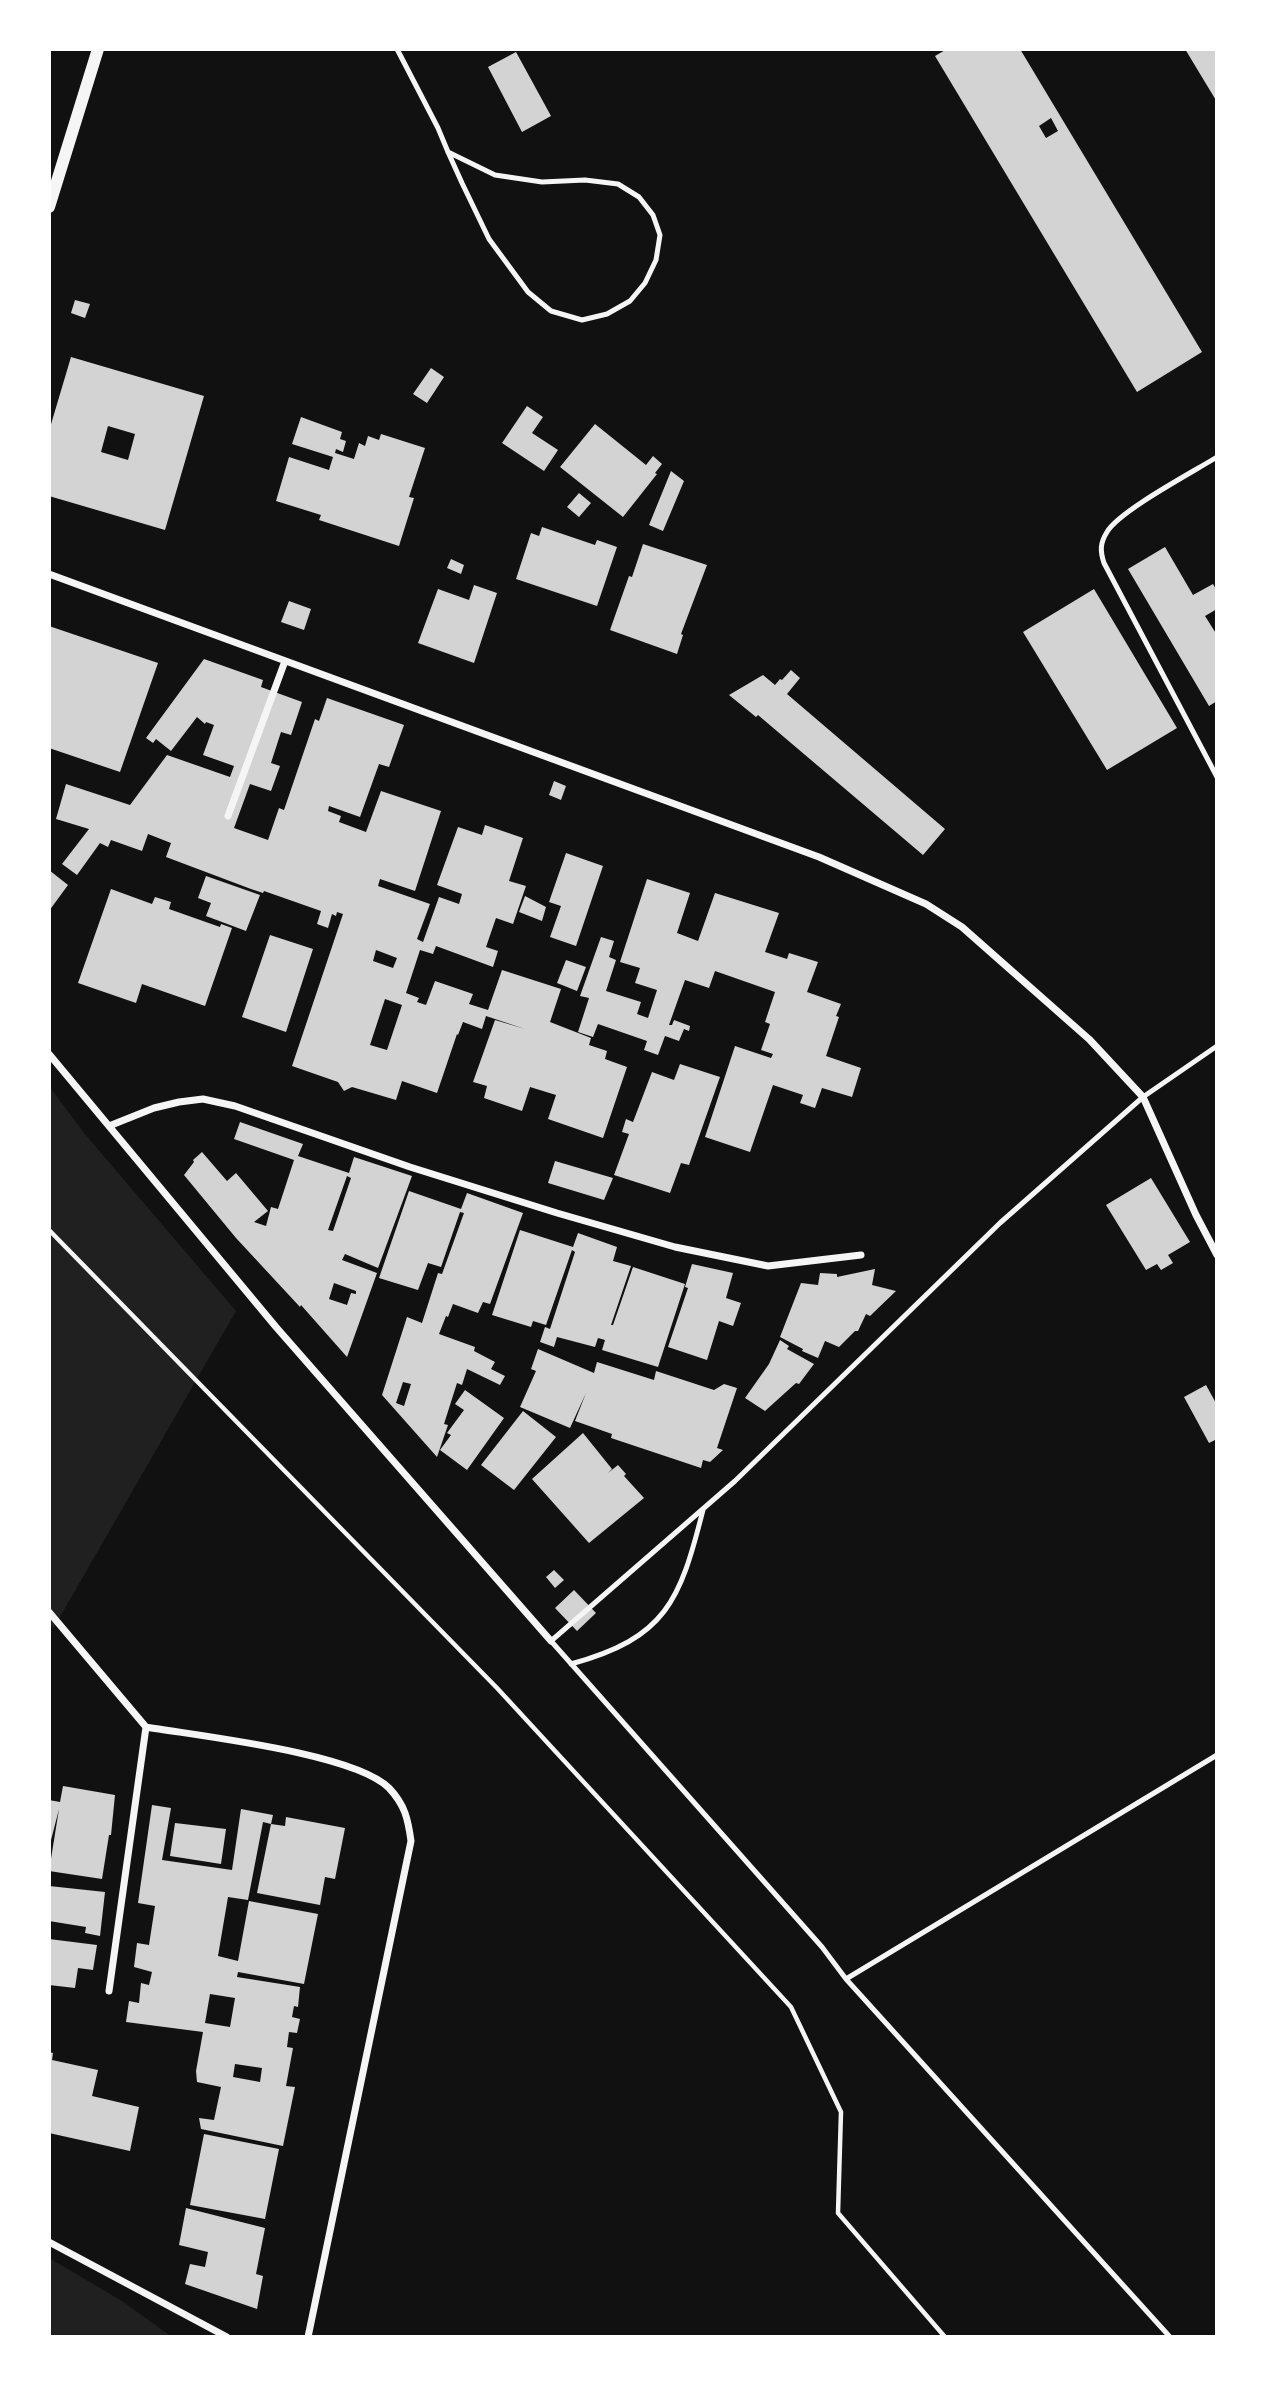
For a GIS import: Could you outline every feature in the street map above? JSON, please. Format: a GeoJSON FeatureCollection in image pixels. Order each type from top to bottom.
{"type":"FeatureCollection","features":[{"type":"Feature","properties":{"kind":"street"},"geometry":{"type":"LineString","coordinates":[[49,207],[98,49]]}},
{"type":"Feature","properties":{"kind":"street"},"geometry":{"type":"LineString","coordinates":[[49,574],[819,857],[926,904],[962,927],[1089,1039],[1143,1097],[1217,1255]]}},
{"type":"Feature","properties":{"kind":"street"},"geometry":{"type":"LineString","coordinates":[[228,816],[285,661]]}},
{"type":"Feature","properties":{"kind":"street"},"geometry":{"type":"LineString","coordinates":[[49,1054],[276,1327],[551,1641]]}},
{"type":"Feature","properties":{"kind":"street"},"geometry":{"type":"LineString","coordinates":[[109,1126],[154,1108],[203,1099],[235,1106],[410,1167],[675,1247],[768,1266],[860,1255]]}},
{"type":"Feature","properties":{"kind":"street"},"geometry":{"type":"LineString","coordinates":[[49,1612],[146,1727],[307,1754],[361,1771],[388,1787],[408,1814],[411,1841],[308,2337]]}},
{"type":"Feature","properties":{"kind":"street"},"geometry":{"type":"LineString","coordinates":[[109,1991],[146,1727]]}},
{"type":"Feature","properties":{"kind":"street"},"geometry":{"type":"LineString","coordinates":[[49,2242],[228,2337]]}},
{"type":"Feature","properties":{"kind":"lane"},"geometry":{"type":"LineString","coordinates":[[397,49],[489,239],[528,292],[551,311],[582,320],[607,314],[630,301],[645,283],[656,260],[660,235],[653,215],[639,197],[618,184],[585,180],[542,182],[495,175],[448,152]]}},
{"type":"Feature","properties":{"kind":"lane"},"geometry":{"type":"LineString","coordinates":[[1217,457],[1123,515],[1108,529],[1101,544],[1104,564],[1217,777]]}},
{"type":"Feature","properties":{"kind":"lane"},"geometry":{"type":"LineString","coordinates":[[1170,2337],[846,1979],[822,1947],[551,1641],[703,1510],[1000,1223],[1143,1097],[1217,1046]]}},
{"type":"Feature","properties":{"kind":"lane"},"geometry":{"type":"LineString","coordinates":[[571,1664],[604,1655],[625,1645],[657,1620],[674,1597],[684,1576],[703,1510]]}},
{"type":"Feature","properties":{"kind":"lane"},"geometry":{"type":"LineString","coordinates":[[846,1979],[1217,1755]]}},
{"type":"Feature","properties":{"kind":"path"},"geometry":{"type":"LineString","coordinates":[[49,1230],[497,1688],[791,2007],[841,2112],[838,2213],[946,2337]]}},
{"type":"Feature","properties":{"kind":"shaded area"},"geometry":{"type":"Polygon","coordinates":[[[49,1086],[84,1133],[236,1311],[53,1629],[49,1623],[49,1086]]]}},
{"type":"Feature","properties":{"kind":"shaded area"},"geometry":{"type":"Polygon","coordinates":[[[49,2258],[122,2301],[172,2337],[49,2337],[49,2258]]]}},
{"type":"Feature","properties":{"kind":"building"},"geometry":{"type":"Polygon","coordinates":[[[947,49],[1020,49],[1202,352],[1137,392],[935,56],[947,49]],[[1051,118],[1039,126],[1046,138],[1058,131],[1051,118]]]}},
{"type":"Feature","properties":{"kind":"building"},"geometry":{"type":"Polygon","coordinates":[[[1185,49],[1217,49],[1217,102],[1185,49]]]}},
{"type":"Feature","properties":{"kind":"building"},"geometry":{"type":"Polygon","coordinates":[[[516,52],[551,116],[522,132],[488,67],[516,52]]]}},
{"type":"Feature","properties":{"kind":"building"},"geometry":{"type":"Polygon","coordinates":[[[75,300],[90,304],[85,318],[71,313],[75,300]]]}},
{"type":"Feature","properties":{"kind":"building"},"geometry":{"type":"Polygon","coordinates":[[[71,357],[204,396],[165,530],[49,496],[49,431],[71,357]],[[108,426],[101,452],[128,460],[135,434],[108,426]]]}},
{"type":"Feature","properties":{"kind":"building"},"geometry":{"type":"Polygon","coordinates":[[[431,368],[444,377],[427,403],[413,394],[431,368]]]}},
{"type":"Feature","properties":{"kind":"building"},"geometry":{"type":"Polygon","coordinates":[[[527,406],[543,417],[532,433],[558,450],[544,471],[502,443],[527,406]]]}},
{"type":"Feature","properties":{"kind":"building"},"geometry":{"type":"Polygon","coordinates":[[[301,417],[342,432],[340,439],[346,441],[343,452],[336,449],[335,453],[354,459],[359,443],[365,446],[368,436],[379,440],[381,434],[425,448],[409,497],[414,498],[399,546],[319,520],[321,515],[276,501],[289,457],[329,470],[333,457],[292,444],[301,417]]]}},
{"type":"Feature","properties":{"kind":"building"},"geometry":{"type":"Polygon","coordinates":[[[595,424],[646,465],[653,456],[662,464],[623,517],[560,467],[595,424]]]}},
{"type":"Feature","properties":{"kind":"building"},"geometry":{"type":"Polygon","coordinates":[[[671,471],[684,481],[663,531],[649,525],[671,471]]]}},
{"type":"Feature","properties":{"kind":"building"},"geometry":{"type":"Polygon","coordinates":[[[579,493],[591,503],[579,517],[567,507],[579,493]]]}},
{"type":"Feature","properties":{"kind":"building"},"geometry":{"type":"Polygon","coordinates":[[[542,527],[595,545],[597,540],[617,547],[597,606],[516,579],[531,533],[539,536],[542,527]]]}},
{"type":"Feature","properties":{"kind":"building"},"geometry":{"type":"Polygon","coordinates":[[[643,544],[707,565],[681,634],[683,635],[677,654],[610,630],[643,544]]]}},
{"type":"Feature","properties":{"kind":"building"},"geometry":{"type":"Polygon","coordinates":[[[1165,547],[1193,595],[1213,584],[1217,591],[1217,609],[1205,616],[1217,635],[1217,701],[1209,706],[1128,569],[1165,547]]]}},
{"type":"Feature","properties":{"kind":"building"},"geometry":{"type":"Polygon","coordinates":[[[451,559],[464,565],[461,574],[447,568],[451,559]]]}},
{"type":"Feature","properties":{"kind":"building"},"geometry":{"type":"Polygon","coordinates":[[[474,585],[497,593],[474,663],[418,643],[438,589],[469,600],[474,585]]]}},
{"type":"Feature","properties":{"kind":"building"},"geometry":{"type":"Polygon","coordinates":[[[1094,589],[1177,728],[1107,770],[1023,632],[1094,589]]]}},
{"type":"Feature","properties":{"kind":"building"},"geometry":{"type":"Polygon","coordinates":[[[289,601],[311,609],[304,630],[281,622],[289,601]]]}},
{"type":"Feature","properties":{"kind":"building"},"geometry":{"type":"Polygon","coordinates":[[[49,626],[158,663],[120,772],[49,748],[49,626]]]}},
{"type":"Feature","properties":{"kind":"building"},"geometry":{"type":"Polygon","coordinates":[[[204,659],[263,680],[261,687],[302,702],[291,735],[281,732],[271,763],[280,766],[271,791],[250,784],[234,828],[268,840],[279,808],[284,810],[315,719],[319,721],[327,698],[404,725],[389,767],[379,764],[360,817],[329,806],[328,811],[341,816],[339,822],[366,832],[381,791],[441,811],[415,891],[380,879],[378,886],[430,904],[417,939],[423,942],[439,897],[459,904],[462,894],[437,885],[458,827],[482,835],[485,825],[523,838],[509,881],[526,886],[513,924],[496,918],[486,947],[498,951],[493,967],[436,946],[433,954],[420,950],[406,993],[419,998],[417,1002],[426,1005],[435,981],[473,994],[469,1004],[488,1010],[502,970],[561,989],[550,1022],[591,1038],[589,1045],[607,1051],[605,1059],[627,1067],[603,1138],[548,1119],[556,1095],[530,1087],[522,1111],[484,1098],[487,1086],[473,1082],[495,1020],[525,1029],[486,1016],[482,1029],[463,1022],[437,1093],[402,1081],[396,1100],[352,1087],[344,1091],[338,1082],[292,1066],[343,914],[332,914],[328,928],[317,924],[321,911],[251,889],[166,857],[171,843],[148,834],[142,851],[111,840],[108,847],[100,843],[77,875],[62,864],[89,829],[56,819],[66,784],[130,805],[167,755],[230,777],[234,766],[203,755],[214,725],[205,724],[197,717],[171,751],[156,739],[153,743],[146,738],[204,659]],[[376,950],[373,961],[393,968],[397,958],[376,950]],[[385,999],[370,1045],[387,1050],[402,1005],[385,999]]]}},
{"type":"Feature","properties":{"kind":"building"},"geometry":{"type":"Polygon","coordinates":[[[791,670],[800,678],[787,694],[945,829],[923,855],[758,715],[756,717],[729,695],[763,675],[775,685],[791,670]]]}},
{"type":"Feature","properties":{"kind":"building"},"geometry":{"type":"Polygon","coordinates":[[[554,781],[566,786],[561,800],[549,795],[554,781]]]}},
{"type":"Feature","properties":{"kind":"building"},"geometry":{"type":"Polygon","coordinates":[[[566,853],[603,866],[576,946],[550,937],[561,906],[549,902],[566,853]]]}},
{"type":"Feature","properties":{"kind":"building"},"geometry":{"type":"Polygon","coordinates":[[[49,870],[68,885],[49,911],[49,870]]]}},
{"type":"Feature","properties":{"kind":"building"},"geometry":{"type":"Polygon","coordinates":[[[206,876],[260,895],[246,931],[206,916],[211,903],[198,898],[206,876]]]}},
{"type":"Feature","properties":{"kind":"building"},"geometry":{"type":"Polygon","coordinates":[[[647,879],[690,893],[677,933],[698,941],[715,893],[779,913],[765,952],[787,959],[789,953],[818,962],[807,992],[841,1004],[826,1056],[861,1068],[852,1097],[822,1088],[815,1108],[800,1103],[803,1095],[773,1085],[750,1152],[705,1137],[735,1046],[771,1058],[773,1054],[761,1050],[770,1024],[765,1022],[775,992],[715,971],[709,988],[685,980],[669,1025],[672,1025],[674,1020],[690,1026],[689,1031],[684,1029],[679,1041],[665,1036],[658,1055],[644,1050],[647,1041],[598,1024],[593,1037],[578,1032],[589,998],[580,996],[601,937],[614,941],[609,957],[616,960],[606,991],[641,1002],[637,1014],[648,1018],[657,990],[635,983],[640,968],[620,962],[647,879]]]}},
{"type":"Feature","properties":{"kind":"building"},"geometry":{"type":"Polygon","coordinates":[[[111,889],[152,904],[155,897],[171,902],[169,909],[220,927],[221,924],[232,928],[205,1006],[142,984],[136,1003],[78,983],[111,889]]]}},
{"type":"Feature","properties":{"kind":"building"},"geometry":{"type":"Polygon","coordinates":[[[525,896],[546,907],[542,921],[519,912],[525,896]]]}},
{"type":"Feature","properties":{"kind":"building"},"geometry":{"type":"Polygon","coordinates":[[[270,935],[313,949],[286,1032],[242,1017],[270,935]]]}},
{"type":"Feature","properties":{"kind":"building"},"geometry":{"type":"Polygon","coordinates":[[[566,960],[586,967],[577,991],[557,983],[566,960]]]}},
{"type":"Feature","properties":{"kind":"building"},"geometry":{"type":"Polygon","coordinates":[[[680,1064],[720,1077],[689,1165],[681,1163],[670,1193],[614,1175],[629,1134],[622,1132],[626,1119],[633,1122],[652,1072],[674,1080],[680,1064]]]}},
{"type":"Feature","properties":{"kind":"building"},"geometry":{"type":"Polygon","coordinates":[[[240,1122],[303,1144],[298,1156],[349,1173],[354,1157],[412,1176],[378,1268],[345,1254],[342,1260],[377,1273],[347,1357],[236,1238],[184,1175],[193,1160],[202,1152],[227,1181],[236,1173],[268,1211],[254,1222],[266,1226],[271,1207],[278,1209],[294,1160],[234,1139],[240,1122]],[[347,1176],[328,1230],[333,1231],[351,1178],[347,1176]],[[334,1283],[329,1299],[347,1305],[351,1293],[356,1294],[356,1291],[334,1283]]]}},
{"type":"Feature","properties":{"kind":"building"},"geometry":{"type":"Polygon","coordinates":[[[555,1161],[613,1178],[604,1200],[548,1183],[555,1161]]]}},
{"type":"Feature","properties":{"kind":"building"},"geometry":{"type":"Polygon","coordinates":[[[1151,1178],[1190,1242],[1168,1255],[1173,1263],[1161,1270],[1157,1264],[1146,1270],[1106,1205],[1151,1178]]]}},
{"type":"Feature","properties":{"kind":"building"},"geometry":{"type":"Polygon","coordinates":[[[409,1191],[461,1209],[467,1193],[523,1213],[490,1304],[483,1302],[478,1313],[453,1304],[439,1334],[475,1347],[474,1351],[495,1362],[491,1369],[505,1376],[500,1385],[467,1369],[462,1385],[457,1383],[444,1424],[448,1425],[437,1457],[382,1395],[407,1317],[422,1323],[438,1273],[442,1274],[464,1213],[460,1212],[441,1267],[428,1263],[418,1290],[379,1278],[409,1191]],[[403,1382],[396,1403],[404,1406],[411,1384],[403,1382]]]}},
{"type":"Feature","properties":{"kind":"building"},"geometry":{"type":"Polygon","coordinates":[[[520,1230],[573,1247],[578,1233],[617,1247],[613,1261],[631,1266],[611,1325],[633,1267],[685,1284],[658,1367],[602,1350],[605,1340],[598,1338],[595,1347],[557,1337],[554,1347],[540,1342],[545,1327],[550,1329],[575,1252],[572,1250],[546,1325],[533,1321],[531,1327],[492,1315],[520,1230]]]}},
{"type":"Feature","properties":{"kind":"building"},"geometry":{"type":"Polygon","coordinates":[[[692,1264],[733,1273],[726,1298],[741,1303],[733,1326],[719,1321],[707,1360],[668,1347],[688,1288],[685,1287],[692,1264]]]}},
{"type":"Feature","properties":{"kind":"building"},"geometry":{"type":"Polygon","coordinates":[[[875,1269],[872,1285],[896,1291],[870,1316],[866,1314],[858,1331],[839,1347],[825,1341],[818,1358],[780,1337],[801,1283],[818,1285],[820,1273],[837,1274],[837,1277],[875,1269]]]}},
{"type":"Feature","properties":{"kind":"building"},"geometry":{"type":"Polygon","coordinates":[[[780,1340],[789,1346],[787,1349],[814,1364],[799,1384],[796,1383],[765,1411],[745,1398],[769,1364],[780,1340]]]}},
{"type":"Feature","properties":{"kind":"building"},"geometry":{"type":"Polygon","coordinates":[[[538,1349],[594,1373],[597,1362],[654,1380],[656,1371],[714,1390],[724,1384],[737,1388],[717,1448],[723,1450],[710,1462],[703,1460],[701,1468],[611,1438],[612,1434],[575,1421],[586,1393],[570,1428],[520,1407],[536,1371],[531,1369],[538,1349]]]}},
{"type":"Feature","properties":{"kind":"building"},"geometry":{"type":"Polygon","coordinates":[[[1206,1385],[1217,1405],[1217,1439],[1209,1443],[1184,1397],[1206,1385]]]}},
{"type":"Feature","properties":{"kind":"building"},"geometry":{"type":"Polygon","coordinates":[[[465,1390],[504,1418],[467,1470],[440,1450],[451,1435],[447,1433],[464,1410],[455,1404],[465,1390]]]}},
{"type":"Feature","properties":{"kind":"building"},"geometry":{"type":"Polygon","coordinates":[[[523,1411],[556,1437],[514,1490],[481,1465],[523,1411]]]}},
{"type":"Feature","properties":{"kind":"building"},"geometry":{"type":"Polygon","coordinates":[[[583,1433],[612,1469],[608,1473],[618,1465],[644,1498],[589,1543],[532,1479],[583,1433]]]}},
{"type":"Feature","properties":{"kind":"building"},"geometry":{"type":"Polygon","coordinates":[[[554,1570],[564,1580],[555,1588],[546,1577],[554,1570]]]}},
{"type":"Feature","properties":{"kind":"building"},"geometry":{"type":"Polygon","coordinates":[[[574,1590],[596,1613],[577,1631],[555,1608],[574,1590]]]}},
{"type":"Feature","properties":{"kind":"building"},"geometry":{"type":"Polygon","coordinates":[[[63,1786],[115,1795],[111,1835],[102,1879],[49,1871],[59,1809],[49,1848],[49,1800],[60,1802],[63,1786]]]}},
{"type":"Feature","properties":{"kind":"building"},"geometry":{"type":"Polygon","coordinates":[[[152,1805],[171,1808],[162,1860],[232,1870],[241,1809],[273,1815],[271,1824],[263,1822],[248,1900],[228,1897],[218,1956],[238,1961],[249,1901],[318,1914],[304,1984],[238,1972],[237,1977],[300,1987],[298,2007],[294,2006],[292,2017],[300,2019],[297,2033],[289,2032],[287,2047],[293,2048],[286,2086],[295,2087],[283,2146],[201,2129],[199,2118],[214,2120],[221,2087],[197,2082],[196,2071],[203,2032],[126,2022],[129,2001],[139,2003],[141,1983],[149,1985],[152,1972],[134,1967],[137,1943],[149,1945],[155,1906],[138,1903],[152,1805]],[[210,1994],[205,2023],[230,2027],[235,1998],[210,1994]],[[235,2064],[233,2077],[260,2082],[262,2068],[235,2064]]]}},
{"type":"Feature","properties":{"kind":"building"},"geometry":{"type":"Polygon","coordinates":[[[286,1817],[345,1828],[335,1879],[325,1877],[320,1905],[257,1893],[271,1824],[285,1826],[286,1817]]]}},
{"type":"Feature","properties":{"kind":"building"},"geometry":{"type":"Polygon","coordinates":[[[175,1823],[226,1829],[221,1864],[170,1856],[175,1823]]]}},
{"type":"Feature","properties":{"kind":"building"},"geometry":{"type":"Polygon","coordinates":[[[49,1886],[105,1892],[100,1936],[85,1933],[86,1927],[49,1921],[49,1886]]]}},
{"type":"Feature","properties":{"kind":"building"},"geometry":{"type":"Polygon","coordinates":[[[49,1939],[97,1945],[93,1970],[78,1968],[75,1988],[49,1985],[49,1939]]]}},
{"type":"Feature","properties":{"kind":"building"},"geometry":{"type":"Polygon","coordinates":[[[49,2052],[53,2053],[52,2060],[98,2070],[92,2096],[139,2107],[130,2151],[49,2133],[49,2052]]]}},
{"type":"Feature","properties":{"kind":"building"},"geometry":{"type":"Polygon","coordinates":[[[204,2134],[279,2149],[265,2219],[190,2205],[204,2134]]]}},
{"type":"Feature","properties":{"kind":"building"},"geometry":{"type":"Polygon","coordinates":[[[186,2208],[265,2228],[256,2274],[263,2276],[257,2309],[185,2284],[190,2264],[205,2267],[208,2252],[179,2245],[186,2208]]]}}]}
